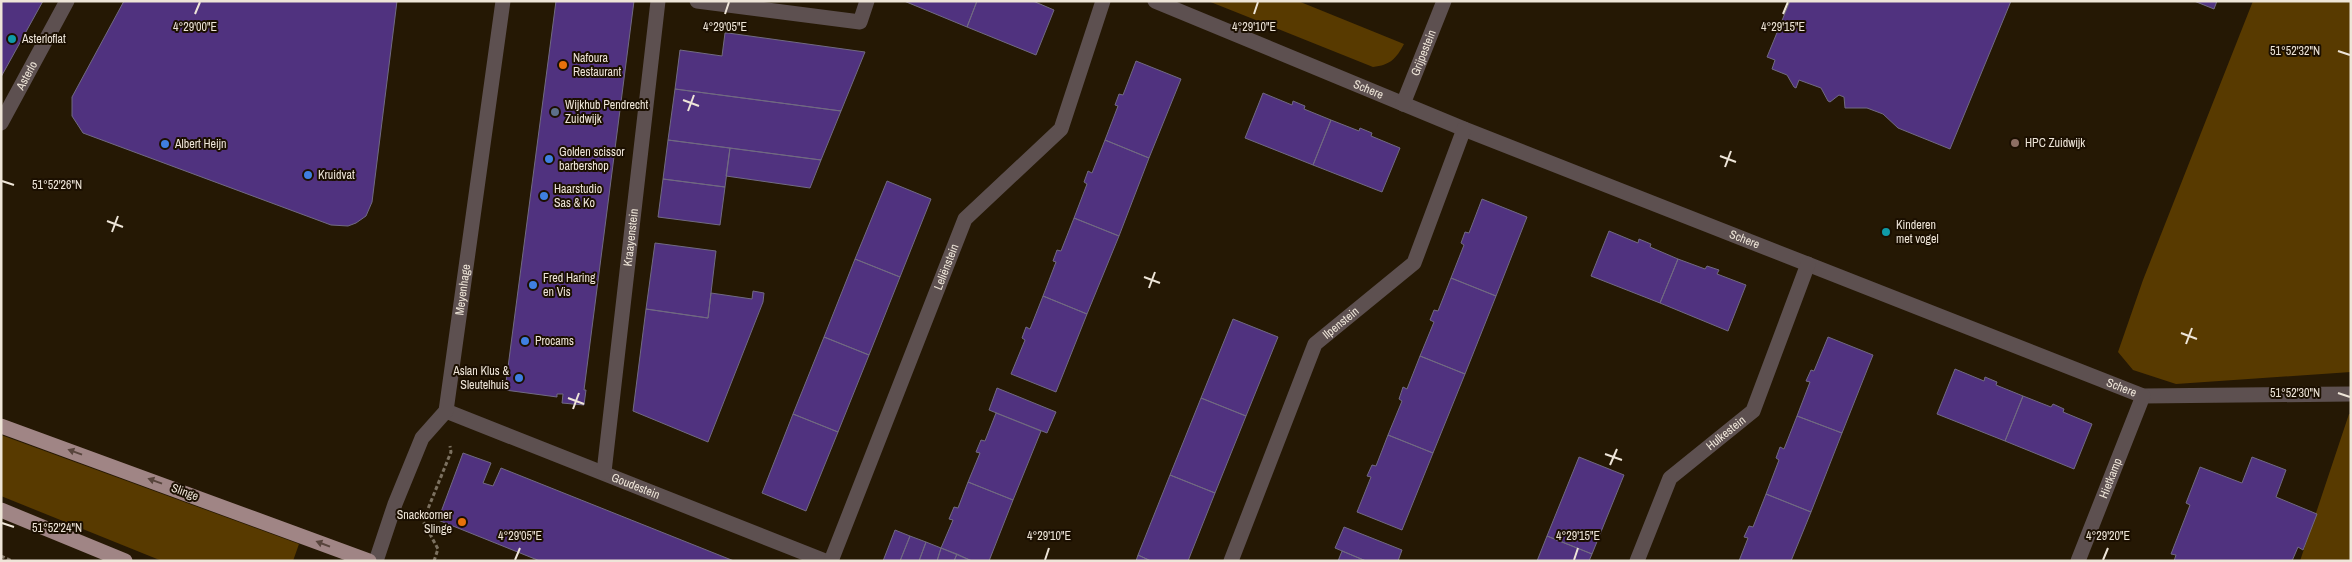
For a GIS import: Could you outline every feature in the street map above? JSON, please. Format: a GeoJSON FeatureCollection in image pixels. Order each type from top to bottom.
{"type":"FeatureCollection","features":[{"type":"Feature","properties":{"kind":"main road","name":"Slinge"},"geometry":{"type":"LineString","coordinates":[[1,426],[369,561]]}},
{"type":"Feature","properties":{"kind":"main road"},"geometry":{"type":"LineString","coordinates":[[1,510],[125,561]]}},
{"type":"Feature","properties":{"kind":"street","name":"Asterlo"},"geometry":{"type":"LineString","coordinates":[[1,123],[67,1]]}},
{"type":"Feature","properties":{"kind":"street","name":"Meyenhage"},"geometry":{"type":"LineString","coordinates":[[446,411],[503,1]]}},
{"type":"Feature","properties":{"kind":"street","name":"Kraayenstein"},"geometry":{"type":"LineString","coordinates":[[604,472],[658,1]]}},
{"type":"Feature","properties":{"kind":"street"},"geometry":{"type":"LineString","coordinates":[[697,1],[860,22],[867,1]]}},
{"type":"Feature","properties":{"kind":"street","name":"Leliënstein"},"geometry":{"type":"LineString","coordinates":[[831,561],[965,219],[1061,129],[1103,1]]}},
{"type":"Feature","properties":{"kind":"street","name":"Schere"},"geometry":{"type":"LineString","coordinates":[[1155,1],[1464,129],[2143,396],[2351,394]]}},
{"type":"Feature","properties":{"kind":"street","name":"Grijpestein"},"geometry":{"type":"LineString","coordinates":[[1403,104],[1444,1]]}},
{"type":"Feature","properties":{"kind":"street","name":"Ilpenstein"},"geometry":{"type":"LineString","coordinates":[[1231,561],[1315,344],[1414,263],[1464,129]]}},
{"type":"Feature","properties":{"kind":"street","name":"Hulkestein"},"geometry":{"type":"LineString","coordinates":[[1637,561],[1670,478],[1753,411],[1808,264]]}},
{"type":"Feature","properties":{"kind":"street","name":"Hietkamp"},"geometry":{"type":"LineString","coordinates":[[2078,561],[2143,396]]}},
{"type":"Feature","properties":{"kind":"street","name":"Goudestein"},"geometry":{"type":"LineString","coordinates":[[446,411],[825,561]]}},
{"type":"Feature","properties":{"kind":"street"},"geometry":{"type":"LineString","coordinates":[[376,561],[395,504],[422,438],[446,411]]}},
{"type":"Feature","properties":{"kind":"path"},"geometry":{"type":"LineString","coordinates":[[434,561],[438,549],[424,521],[451,452],[446,411]]}},
{"type":"Feature","properties":{"kind":"path"},"geometry":{"type":"LineString","coordinates":[[1,556],[12,561]]}},
{"type":"Feature","properties":{"kind":"shaded area"},"geometry":{"type":"Polygon","coordinates":[[[1208,1],[1298,1],[1404,44],[1398,54],[1388,63],[1373,67],[1208,1]]]}},
{"type":"Feature","properties":{"kind":"shaded area"},"geometry":{"type":"Polygon","coordinates":[[[2253,1],[2351,1],[2351,372],[2176,384],[2133,370],[2118,352],[2143,280],[2253,1]]]}},
{"type":"Feature","properties":{"kind":"shaded area"},"geometry":{"type":"Polygon","coordinates":[[[2349,414],[2351,414],[2351,561],[2300,561],[2349,414]]]}},
{"type":"Feature","properties":{"kind":"shaded area"},"geometry":{"type":"Polygon","coordinates":[[[1,435],[299,544],[293,561],[162,561],[1,496],[1,435]]]}},
{"type":"Feature","properties":{"kind":"building","name":"Asterloflat"},"geometry":{"type":"Polygon","coordinates":[[[1,1],[43,1],[1,77],[1,1]]]}},
{"type":"Feature","properties":{"kind":"building"},"geometry":{"type":"Polygon","coordinates":[[[124,1],[397,1],[372,202],[366,216],[348,226],[331,225],[83,133],[72,116],[72,97],[124,1]]]}},
{"type":"Feature","properties":{"kind":"building"},"geometry":{"type":"Polygon","coordinates":[[[556,1],[634,1],[584,390],[586,390],[584,405],[562,403],[563,394],[557,394],[557,397],[505,390],[556,1]]]}},
{"type":"Feature","properties":{"kind":"building"},"geometry":{"type":"Polygon","coordinates":[[[904,1],[977,1],[967,27],[904,1]]]}},
{"type":"Feature","properties":{"kind":"building"},"geometry":{"type":"Polygon","coordinates":[[[977,1],[1033,1],[1054,10],[1036,55],[967,27],[977,1]]]}},
{"type":"Feature","properties":{"kind":"building"},"geometry":{"type":"Polygon","coordinates":[[[1790,1],[2011,1],[1950,149],[1898,128],[1883,114],[1867,108],[1845,108],[1844,97],[1839,95],[1830,102],[1821,88],[1799,80],[1796,88],[1787,75],[1772,69],[1775,60],[1767,57],[1790,1]]]}},
{"type":"Feature","properties":{"kind":"building"},"geometry":{"type":"Polygon","coordinates":[[[2194,1],[2217,1],[2214,9],[2194,1]]]}},
{"type":"Feature","properties":{"kind":"building"},"geometry":{"type":"Polygon","coordinates":[[[725,33],[865,52],[841,111],[675,89],[680,50],[722,56],[725,33]]]}},
{"type":"Feature","properties":{"kind":"building"},"geometry":{"type":"Polygon","coordinates":[[[1136,61],[1181,79],[1149,158],[1105,140],[1118,106],[1115,105],[1119,94],[1123,95],[1136,61]]]}},
{"type":"Feature","properties":{"kind":"building"},"geometry":{"type":"Polygon","coordinates":[[[675,89],[841,111],[821,160],[668,140],[675,89]]]}},
{"type":"Feature","properties":{"kind":"building"},"geometry":{"type":"Polygon","coordinates":[[[1263,93],[1292,105],[1293,101],[1305,106],[1304,109],[1331,120],[1313,165],[1245,138],[1263,93]]]}},
{"type":"Feature","properties":{"kind":"building"},"geometry":{"type":"Polygon","coordinates":[[[1331,120],[1359,131],[1360,128],[1372,133],[1371,136],[1400,148],[1382,192],[1313,165],[1331,120]]]}},
{"type":"Feature","properties":{"kind":"building"},"geometry":{"type":"Polygon","coordinates":[[[668,140],[730,148],[725,187],[663,179],[668,140]]]}},
{"type":"Feature","properties":{"kind":"building"},"geometry":{"type":"Polygon","coordinates":[[[1105,140],[1149,158],[1119,236],[1074,218],[1087,184],[1084,182],[1088,171],[1092,173],[1105,140]]]}},
{"type":"Feature","properties":{"kind":"building"},"geometry":{"type":"Polygon","coordinates":[[[730,148],[821,160],[810,188],[726,176],[730,148]]]}},
{"type":"Feature","properties":{"kind":"building"},"geometry":{"type":"Polygon","coordinates":[[[663,179],[725,187],[720,225],[658,217],[663,179]]]}},
{"type":"Feature","properties":{"kind":"building"},"geometry":{"type":"Polygon","coordinates":[[[887,181],[931,199],[900,277],[855,259],[887,181]]]}},
{"type":"Feature","properties":{"kind":"building"},"geometry":{"type":"Polygon","coordinates":[[[1482,199],[1527,217],[1496,296],[1451,278],[1464,245],[1461,243],[1465,232],[1469,233],[1482,199]]]}},
{"type":"Feature","properties":{"kind":"building"},"geometry":{"type":"Polygon","coordinates":[[[1074,218],[1119,236],[1087,314],[1043,296],[1056,262],[1053,261],[1057,250],[1061,251],[1074,218]]]}},
{"type":"Feature","properties":{"kind":"building"},"geometry":{"type":"Polygon","coordinates":[[[1609,231],[1638,243],[1639,239],[1651,244],[1650,247],[1678,259],[1660,303],[1591,276],[1609,231]]]}},
{"type":"Feature","properties":{"kind":"building"},"geometry":{"type":"Polygon","coordinates":[[[655,243],[716,251],[708,318],[646,309],[655,243]]]}},
{"type":"Feature","properties":{"kind":"building"},"geometry":{"type":"Polygon","coordinates":[[[855,259],[900,277],[869,355],[824,337],[855,259]]]}},
{"type":"Feature","properties":{"kind":"building"},"geometry":{"type":"Polygon","coordinates":[[[1678,259],[1705,269],[1707,266],[1719,270],[1717,274],[1746,285],[1728,331],[1660,303],[1678,259]]]}},
{"type":"Feature","properties":{"kind":"building"},"geometry":{"type":"Polygon","coordinates":[[[1451,278],[1496,296],[1465,374],[1420,356],[1434,322],[1430,320],[1434,310],[1438,311],[1451,278]]]}},
{"type":"Feature","properties":{"kind":"building"},"geometry":{"type":"Polygon","coordinates":[[[753,291],[764,293],[763,302],[708,442],[633,411],[646,309],[708,318],[711,293],[752,299],[753,291]]]}},
{"type":"Feature","properties":{"kind":"building"},"geometry":{"type":"Polygon","coordinates":[[[1043,296],[1087,314],[1056,392],[1011,374],[1025,340],[1022,338],[1026,327],[1030,329],[1043,296]]]}},
{"type":"Feature","properties":{"kind":"building"},"geometry":{"type":"Polygon","coordinates":[[[1233,319],[1278,337],[1246,416],[1201,398],[1233,319]]]}},
{"type":"Feature","properties":{"kind":"building"},"geometry":{"type":"Polygon","coordinates":[[[824,337],[869,355],[838,432],[793,414],[824,337]]]}},
{"type":"Feature","properties":{"kind":"building"},"geometry":{"type":"Polygon","coordinates":[[[1828,337],[1873,355],[1842,433],[1797,416],[1810,382],[1806,381],[1811,370],[1814,371],[1828,337]]]}},
{"type":"Feature","properties":{"kind":"building"},"geometry":{"type":"Polygon","coordinates":[[[1420,356],[1465,374],[1433,453],[1388,435],[1402,401],[1399,399],[1403,387],[1407,389],[1420,356]]]}},
{"type":"Feature","properties":{"kind":"building"},"geometry":{"type":"Polygon","coordinates":[[[1955,369],[1984,381],[1985,377],[1997,382],[1996,385],[2023,396],[2005,441],[1937,414],[1955,369]]]}},
{"type":"Feature","properties":{"kind":"building"},"geometry":{"type":"Polygon","coordinates":[[[997,388],[1056,412],[1047,433],[989,410],[997,388]]]}},
{"type":"Feature","properties":{"kind":"building"},"geometry":{"type":"Polygon","coordinates":[[[2023,396],[2051,407],[2053,404],[2064,409],[2063,412],[2092,424],[2074,469],[2005,441],[2023,396]]]}},
{"type":"Feature","properties":{"kind":"building"},"geometry":{"type":"Polygon","coordinates":[[[1201,398],[1246,416],[1215,493],[1170,475],[1201,398]]]}},
{"type":"Feature","properties":{"kind":"building"},"geometry":{"type":"Polygon","coordinates":[[[996,413],[1041,431],[1013,500],[968,482],[980,453],[976,452],[981,440],[985,441],[996,413]]]}},
{"type":"Feature","properties":{"kind":"building"},"geometry":{"type":"Polygon","coordinates":[[[793,414],[838,432],[806,511],[762,493],[793,414]]]}},
{"type":"Feature","properties":{"kind":"building"},"geometry":{"type":"Polygon","coordinates":[[[1797,416],[1842,433],[1811,512],[1766,494],[1779,460],[1776,458],[1780,447],[1784,449],[1797,416]]]}},
{"type":"Feature","properties":{"kind":"building"},"geometry":{"type":"Polygon","coordinates":[[[1388,435],[1433,453],[1402,530],[1357,512],[1371,477],[1367,476],[1372,465],[1376,466],[1388,435]]]}},
{"type":"Feature","properties":{"kind":"building"},"geometry":{"type":"Polygon","coordinates":[[[463,453],[491,463],[483,483],[493,486],[501,468],[734,561],[540,561],[438,520],[463,453]]]}},
{"type":"Feature","properties":{"kind":"building"},"geometry":{"type":"Polygon","coordinates":[[[1579,457],[1624,475],[1592,554],[1547,536],[1579,457]]]}},
{"type":"Feature","properties":{"kind":"building"},"geometry":{"type":"Polygon","coordinates":[[[2252,457],[2286,470],[2276,497],[2317,514],[2303,550],[2298,547],[2292,561],[2174,561],[2176,555],[2171,554],[2190,505],[2186,503],[2200,467],[2242,483],[2252,457]]]}},
{"type":"Feature","properties":{"kind":"building"},"geometry":{"type":"Polygon","coordinates":[[[1170,475],[1215,493],[1188,561],[1151,561],[1138,555],[1170,475]]]}},
{"type":"Feature","properties":{"kind":"building"},"geometry":{"type":"Polygon","coordinates":[[[968,482],[1013,500],[989,561],[972,561],[941,548],[953,520],[949,519],[954,507],[958,508],[968,482]]]}},
{"type":"Feature","properties":{"kind":"building"},"geometry":{"type":"Polygon","coordinates":[[[1766,494],[1811,512],[1791,561],[1739,561],[1748,538],[1744,537],[1749,526],[1753,527],[1766,494]]]}},
{"type":"Feature","properties":{"kind":"building"},"geometry":{"type":"Polygon","coordinates":[[[1344,527],[1402,550],[1398,561],[1366,561],[1335,548],[1344,527]]]}},
{"type":"Feature","properties":{"kind":"building"},"geometry":{"type":"Polygon","coordinates":[[[895,530],[910,536],[900,561],[883,561],[895,530]]]}},
{"type":"Feature","properties":{"kind":"building"},"geometry":{"type":"Polygon","coordinates":[[[910,536],[926,542],[919,561],[900,561],[910,536]]]}},
{"type":"Feature","properties":{"kind":"building"},"geometry":{"type":"Polygon","coordinates":[[[1547,536],[1592,554],[1589,561],[1537,561],[1547,536]]]}},
{"type":"Feature","properties":{"kind":"building"},"geometry":{"type":"Polygon","coordinates":[[[926,542],[941,548],[937,561],[919,561],[926,542]]]}},
{"type":"Feature","properties":{"kind":"building"},"geometry":{"type":"Polygon","coordinates":[[[941,548],[957,554],[954,561],[937,561],[941,548]]]}},
{"type":"Feature","properties":{"kind":"building"},"geometry":{"type":"Polygon","coordinates":[[[1342,551],[1366,561],[1338,561],[1342,551]]]}},
{"type":"Feature","properties":{"kind":"building"},"geometry":{"type":"Polygon","coordinates":[[[957,554],[972,561],[954,561],[957,554]]]}},
{"type":"Feature","properties":{"kind":"building"},"geometry":{"type":"Polygon","coordinates":[[[1138,555],[1151,561],[1136,561],[1138,555]]]}},
{"type":"Feature","properties":{"kind":"place","name":"Asterloflat"},"geometry":{"type":"Point","coordinates":[12,39]}},
{"type":"Feature","properties":{"kind":"place","name":"Nafoura Restaurant"},"geometry":{"type":"Point","coordinates":[563,65]}},
{"type":"Feature","properties":{"kind":"place","name":"Wijkhub Pendrecht Zuidwijk"},"geometry":{"type":"Point","coordinates":[555,112]}},
{"type":"Feature","properties":{"kind":"place","name":"HPC Zuidwijk"},"geometry":{"type":"Point","coordinates":[2015,143]}},
{"type":"Feature","properties":{"kind":"place","name":"Albert Heijn"},"geometry":{"type":"Point","coordinates":[165,144]}},
{"type":"Feature","properties":{"kind":"place","name":"Golden scissor barbershop"},"geometry":{"type":"Point","coordinates":[549,159]}},
{"type":"Feature","properties":{"kind":"place","name":"Kruidvat"},"geometry":{"type":"Point","coordinates":[308,175]}},
{"type":"Feature","properties":{"kind":"place","name":"Haarstudio Sas & Ko"},"geometry":{"type":"Point","coordinates":[544,196]}},
{"type":"Feature","properties":{"kind":"place","name":"Kinderen met vogel"},"geometry":{"type":"Point","coordinates":[1886,232]}},
{"type":"Feature","properties":{"kind":"place","name":"Fred Haring en Vis"},"geometry":{"type":"Point","coordinates":[533,285]}},
{"type":"Feature","properties":{"kind":"place","name":"Procams"},"geometry":{"type":"Point","coordinates":[525,341]}},
{"type":"Feature","properties":{"kind":"place","name":"Aslan Klus & Sleutelhuis"},"geometry":{"type":"Point","coordinates":[519,378]}},
{"type":"Feature","properties":{"kind":"place","name":"Snackcorner Slinge"},"geometry":{"type":"Point","coordinates":[462,522]}}]}
